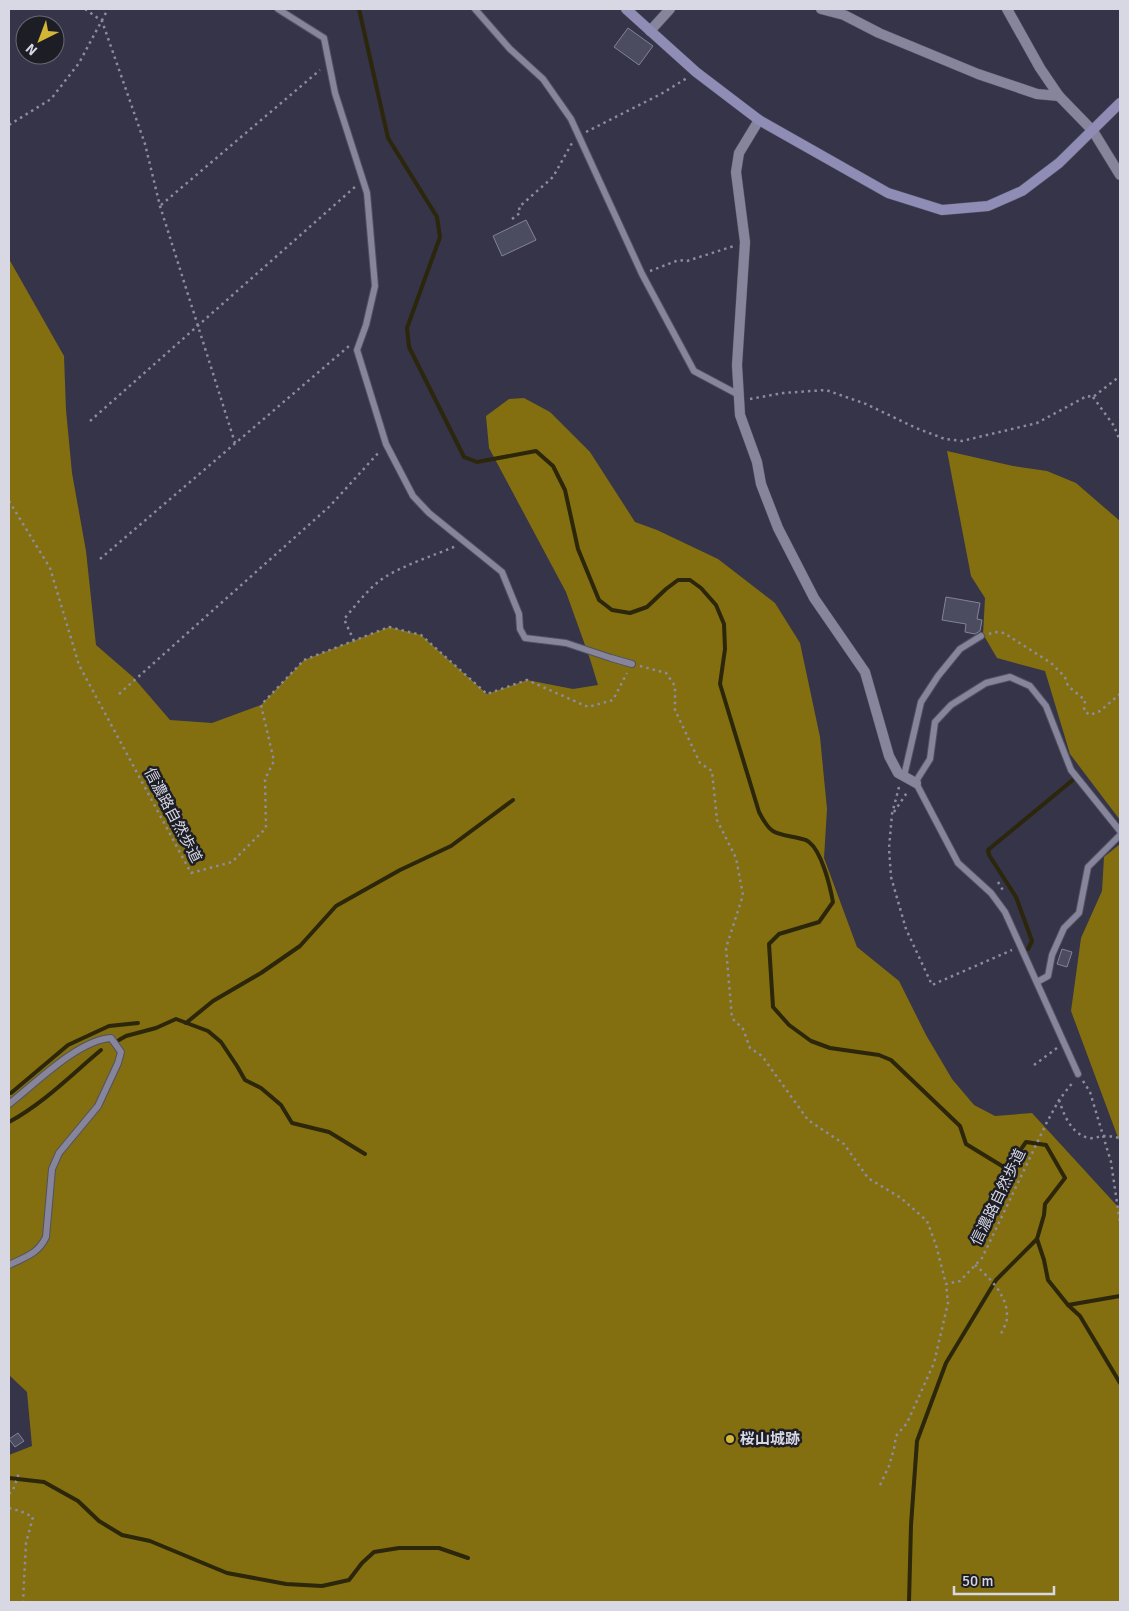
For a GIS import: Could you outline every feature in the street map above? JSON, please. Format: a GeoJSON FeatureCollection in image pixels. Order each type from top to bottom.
{"type":"FeatureCollection","features":[{"type":"Feature","properties":{"kind":"street"},"geometry":{"type":"LineString","coordinates":[[626,9],[696,72],[760,120],[888,193],[942,210],[988,206],[1022,191],[1059,163],[1120,103]]}},
{"type":"Feature","properties":{"kind":"street"},"geometry":{"type":"LineString","coordinates":[[650,31],[670,9]]}},
{"type":"Feature","properties":{"kind":"street"},"geometry":{"type":"LineString","coordinates":[[821,9],[844,15],[879,33],[978,74],[1037,94],[1058,96]]}},
{"type":"Feature","properties":{"kind":"street"},"geometry":{"type":"LineString","coordinates":[[1007,9],[1058,96],[1093,131],[1120,176]]}},
{"type":"Feature","properties":{"kind":"street"},"geometry":{"type":"LineString","coordinates":[[760,120],[739,153],[736,172],[745,242],[737,365],[740,415],[757,462],[761,484],[778,528],[814,598],[864,672],[889,756],[901,774],[916,784]]}},
{"type":"Feature","properties":{"kind":"lane"},"geometry":{"type":"LineString","coordinates":[[278,9],[324,38],[335,93],[367,193],[375,286],[366,325],[357,350],[386,444],[413,496],[428,513],[502,572],[519,614],[520,629],[525,638],[566,642],[632,664]]}},
{"type":"Feature","properties":{"kind":"lane"},"geometry":{"type":"LineString","coordinates":[[475,9],[510,48],[543,79],[571,119],[642,274],[694,371],[739,398]]}},
{"type":"Feature","properties":{"kind":"lane"},"geometry":{"type":"LineString","coordinates":[[901,774],[921,702],[938,676],[960,649],[981,636]]}},
{"type":"Feature","properties":{"kind":"lane"},"geometry":{"type":"LineString","coordinates":[[1078,1074],[1005,912],[991,893],[958,863],[916,784],[930,758],[935,722],[951,705],[986,683],[1010,676],[1030,686],[1046,706],[1070,770],[1120,831]]}},
{"type":"Feature","properties":{"kind":"lane"},"geometry":{"type":"LineString","coordinates":[[1037,982],[1048,976],[1052,954],[1064,928],[1079,913],[1088,868],[1120,835]]}},
{"type":"Feature","properties":{"kind":"lane"},"geometry":{"type":"LineString","coordinates":[[9,1104],[65,1058],[101,1039],[111,1038],[121,1052],[98,1106],[59,1153],[52,1169],[46,1237],[41,1247],[32,1254],[9,1265]]}},
{"type":"Feature","properties":{"kind":"path"},"geometry":{"type":"LineString","coordinates":[[85,9],[102,21],[145,144],[160,206],[235,443]]}},
{"type":"Feature","properties":{"kind":"path"},"geometry":{"type":"LineString","coordinates":[[9,125],[51,99],[79,63],[108,9]]}},
{"type":"Feature","properties":{"kind":"path"},"geometry":{"type":"LineString","coordinates":[[160,206],[329,62]]}},
{"type":"Feature","properties":{"kind":"path"},"geometry":{"type":"LineString","coordinates":[[512,219],[520,214],[519,207],[552,177],[569,146],[579,136],[661,94],[696,72]]}},
{"type":"Feature","properties":{"kind":"path"},"geometry":{"type":"LineString","coordinates":[[90,421],[363,180]]}},
{"type":"Feature","properties":{"kind":"path"},"geometry":{"type":"LineString","coordinates":[[642,274],[679,260],[687,261],[745,242]]}},
{"type":"Feature","properties":{"kind":"path"},"geometry":{"type":"LineString","coordinates":[[100,559],[347,347],[360,342]]}},
{"type":"Feature","properties":{"kind":"path"},"geometry":{"type":"LineString","coordinates":[[1093,397],[1120,376]]}},
{"type":"Feature","properties":{"kind":"path"},"geometry":{"type":"LineString","coordinates":[[739,398],[826,390],[866,404],[916,428],[945,438],[962,441],[1037,423],[1087,396],[1093,397],[1114,426],[1120,441]]}},
{"type":"Feature","properties":{"kind":"path"},"geometry":{"type":"LineString","coordinates":[[119,694],[330,506],[386,444]]}},
{"type":"Feature","properties":{"kind":"path","name":"信濃路自然歩道"},"geometry":{"type":"LineString","coordinates":[[9,501],[50,568],[79,664],[191,873],[232,862],[266,828],[265,779],[274,761],[261,705],[304,660],[389,627],[422,635],[487,694],[527,680],[588,707],[613,700],[632,664]]}},
{"type":"Feature","properties":{"kind":"path"},"geometry":{"type":"LineString","coordinates":[[354,641],[344,618],[371,588],[382,579],[402,569],[465,542]]}},
{"type":"Feature","properties":{"kind":"path"},"geometry":{"type":"LineString","coordinates":[[981,636],[994,632],[1004,634],[1051,663],[1065,677],[1068,686],[1085,700],[1084,711],[1090,715],[1100,711],[1120,694]]}},
{"type":"Feature","properties":{"kind":"path"},"geometry":{"type":"LineString","coordinates":[[632,664],[666,673],[675,686],[675,710],[700,763],[712,772],[717,820],[736,858],[743,895],[726,948],[732,1018],[744,1029],[750,1048],[762,1056],[808,1120],[844,1144],[868,1178],[901,1198],[927,1221],[936,1245],[946,1284],[948,1303],[934,1364],[907,1423],[896,1436],[889,1466],[880,1485]]}},
{"type":"Feature","properties":{"kind":"path"},"geometry":{"type":"LineString","coordinates":[[901,774],[892,814],[889,848],[891,876],[906,929],[932,985],[1021,946]]}},
{"type":"Feature","properties":{"kind":"path"},"geometry":{"type":"LineString","coordinates":[[892,814],[903,796],[916,784]]}},
{"type":"Feature","properties":{"kind":"path"},"geometry":{"type":"LineString","coordinates":[[1034,1065],[1064,1042]]}},
{"type":"Feature","properties":{"kind":"path"},"geometry":{"type":"LineString","coordinates":[[1078,1074],[1090,1092],[1104,1136],[1111,1162],[1120,1223]]}},
{"type":"Feature","properties":{"kind":"path","name":"信濃路自然歩道"},"geometry":{"type":"LineString","coordinates":[[946,1284],[960,1281],[982,1258],[1047,1122],[1059,1100],[1078,1074]]}},
{"type":"Feature","properties":{"kind":"path"},"geometry":{"type":"LineString","coordinates":[[1059,1100],[1064,1114],[1072,1127],[1080,1134],[1091,1139],[1104,1136],[1120,1138]]}},
{"type":"Feature","properties":{"kind":"path"},"geometry":{"type":"LineString","coordinates":[[975,1265],[988,1276],[999,1291],[1008,1316],[1001,1334]]}},
{"type":"Feature","properties":{"kind":"path"},"geometry":{"type":"LineString","coordinates":[[9,1494],[13,1490],[19,1473]]}},
{"type":"Feature","properties":{"kind":"path"},"geometry":{"type":"LineString","coordinates":[[9,1508],[33,1517],[26,1543],[24,1602]]}},
{"type":"Feature","properties":{"kind":"shaded area"},"geometry":{"type":"Polygon","coordinates":[[[9,259],[64,356],[66,410],[72,473],[86,551],[96,645],[133,677],[170,720],[212,723],[261,705],[304,660],[389,627],[421,635],[487,694],[527,680],[573,689],[598,685],[566,592],[489,448],[486,416],[509,399],[524,398],[550,412],[590,452],[635,522],[657,530],[718,559],[775,603],[800,643],[820,737],[827,809],[824,858],[857,947],[899,981],[926,1035],[952,1079],[974,1105],[995,1116],[1032,1113],[1120,1209],[1120,1602],[9,1602],[9,1455],[32,1446],[27,1392],[9,1375],[9,259]]]}},
{"type":"Feature","properties":{"kind":"shaded area"},"geometry":{"type":"Polygon","coordinates":[[[947,451],[1013,466],[1047,471],[1076,483],[1120,521],[1120,820],[1070,754],[1045,671],[997,658],[983,634],[985,598],[971,576],[947,451]]]}},
{"type":"Feature","properties":{"kind":"shaded area"},"geometry":{"type":"Polygon","coordinates":[[[1120,844],[1120,1143],[1071,1011],[1081,938],[1102,891],[1104,857],[1120,844]]]}},
{"type":"Feature","properties":{"kind":"building"},"geometry":{"type":"Polygon","coordinates":[[[628,28],[653,46],[639,65],[614,47],[628,28]]]}},
{"type":"Feature","properties":{"kind":"building"},"geometry":{"type":"Polygon","coordinates":[[[526,220],[536,240],[502,256],[493,236],[526,220]]]}},
{"type":"Feature","properties":{"kind":"building"},"geometry":{"type":"Polygon","coordinates":[[[946,597],[980,603],[977,619],[982,620],[980,631],[975,634],[965,632],[966,624],[942,620],[946,597]]]}},
{"type":"Feature","properties":{"kind":"building"},"geometry":{"type":"Polygon","coordinates":[[[1062,949],[1072,952],[1067,967],[1057,964],[1062,949]]]}},
{"type":"Feature","properties":{"kind":"building"},"geometry":{"type":"Polygon","coordinates":[[[18,1433],[24,1441],[15,1447],[9,1439],[18,1433]]]}},
{"type":"Feature","properties":{"kind":"waterway"},"geometry":{"type":"LineString","coordinates":[[359,9],[388,138],[437,217],[440,237],[407,328],[409,347],[464,457],[477,462],[536,451],[553,466],[565,490],[578,549],[599,600],[612,610],[630,613],[647,607],[678,580],[690,580],[701,588],[716,605],[724,624],[725,649],[720,684],[759,812],[774,832],[805,840],[814,847],[825,870],[833,902],[819,922],[779,934],[769,944],[773,1007],[789,1025],[811,1041],[830,1048],[879,1055],[891,1060],[960,1126],[966,1144],[1007,1169],[1026,1142],[1046,1145],[1065,1178],[1045,1204],[1037,1239],[1048,1280],[1068,1305],[1080,1316],[1120,1383]]}},
{"type":"Feature","properties":{"kind":"waterway"},"geometry":{"type":"LineString","coordinates":[[1028,949],[1032,941],[1016,897],[989,855],[988,850],[1074,779]]}},
{"type":"Feature","properties":{"kind":"waterway"},"geometry":{"type":"LineString","coordinates":[[186,1023],[213,1001],[261,973],[300,946],[336,906],[400,870],[451,846],[513,800]]}},
{"type":"Feature","properties":{"kind":"waterway"},"geometry":{"type":"LineString","coordinates":[[119,1040],[126,1036],[156,1028],[176,1019],[208,1031],[221,1042],[245,1080],[261,1088],[281,1105],[292,1123],[329,1132],[365,1154]]}},
{"type":"Feature","properties":{"kind":"waterway"},"geometry":{"type":"LineString","coordinates":[[9,1093],[68,1045],[109,1026],[138,1023]]}},
{"type":"Feature","properties":{"kind":"waterway"},"geometry":{"type":"LineString","coordinates":[[9,1122],[46,1097],[101,1050]]}},
{"type":"Feature","properties":{"kind":"waterway"},"geometry":{"type":"LineString","coordinates":[[909,1602],[911,1525],[917,1441],[946,1363],[996,1280],[1037,1239]]}},
{"type":"Feature","properties":{"kind":"waterway"},"geometry":{"type":"LineString","coordinates":[[1068,1305],[1120,1296]]}},
{"type":"Feature","properties":{"kind":"waterway"},"geometry":{"type":"LineString","coordinates":[[9,1478],[44,1482],[78,1501],[99,1521],[122,1535],[150,1541],[227,1573],[286,1584],[322,1586],[349,1580],[362,1563],[374,1552],[399,1548],[439,1548],[468,1558]]}},
{"type":"Feature","properties":{"kind":"place","name":"桜山城跡"},"geometry":{"type":"Point","coordinates":[730,1439]}}]}
